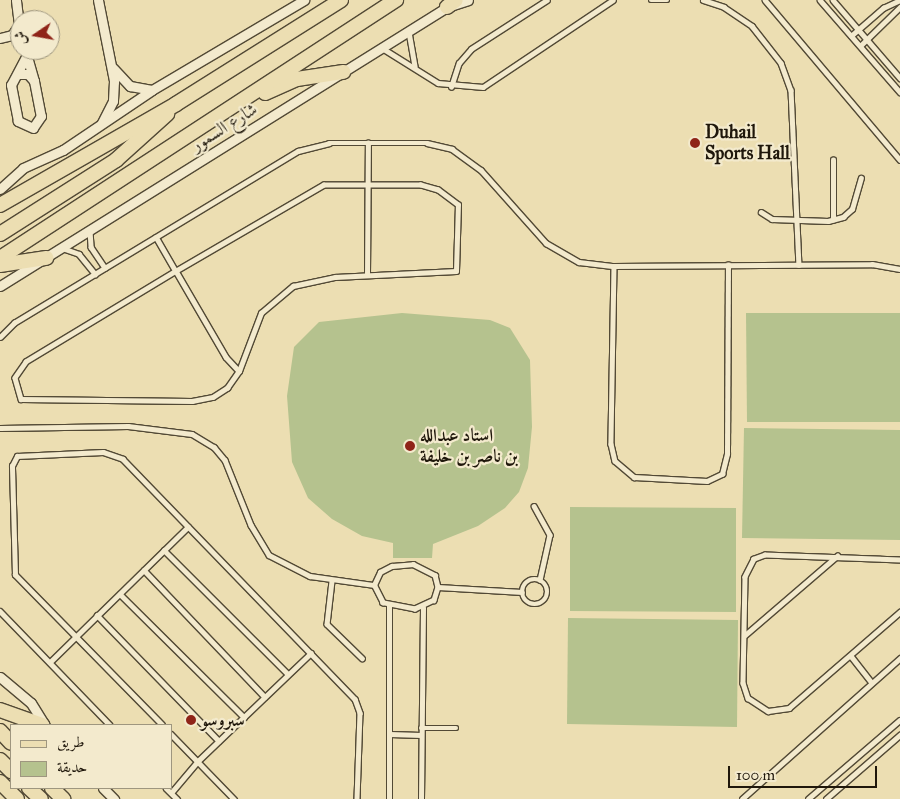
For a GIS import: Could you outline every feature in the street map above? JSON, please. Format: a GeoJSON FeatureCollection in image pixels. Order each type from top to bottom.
{"type":"FeatureCollection","features":[{"type":"Feature","properties":{"kind":"main road"},"geometry":{"type":"LineString","coordinates":[[0,205],[176,104],[341,0]]}},
{"type":"Feature","properties":{"kind":"main road","name":"شارع السمور"},"geometry":{"type":"LineString","coordinates":[[0,258],[396,0]]}},
{"type":"Feature","properties":{"kind":"main road"},"geometry":{"type":"LineString","coordinates":[[248,97],[297,79],[343,72]]}},
{"type":"Feature","properties":{"kind":"main road"},"geometry":{"type":"LineString","coordinates":[[0,234],[116,160],[176,104]]}},
{"type":"Feature","properties":{"kind":"main road"},"geometry":{"type":"LineString","coordinates":[[0,265],[46,258]]}},
{"type":"Feature","properties":{"kind":"main road"},"geometry":{"type":"LineString","coordinates":[[0,710],[41,724]]}},
{"type":"Feature","properties":{"kind":"main road"},"geometry":{"type":"LineString","coordinates":[[0,731],[10,742]]}},
{"type":"Feature","properties":{"kind":"main road"},"geometry":{"type":"LineString","coordinates":[[0,760],[10,770]]}},
{"type":"Feature","properties":{"kind":"main road"},"geometry":{"type":"LineString","coordinates":[[0,782],[17,799]]}},
{"type":"Feature","properties":{"kind":"main road"},"geometry":{"type":"LineString","coordinates":[[30,789],[41,799]]}},
{"type":"Feature","properties":{"kind":"main road"},"geometry":{"type":"LineString","coordinates":[[53,789],[63,799]]}},
{"type":"Feature","properties":{"kind":"street"},"geometry":{"type":"LineString","coordinates":[[98,0],[112,66],[113,101],[101,125]]}},
{"type":"Feature","properties":{"kind":"street"},"geometry":{"type":"LineString","coordinates":[[0,190],[23,168],[101,125],[152,90],[304,0]]}},
{"type":"Feature","properties":{"kind":"street","name":"شارع السمور"},"geometry":{"type":"LineString","coordinates":[[0,286],[452,3],[468,0]]}},
{"type":"Feature","properties":{"kind":"street"},"geometry":{"type":"LineString","coordinates":[[24,60],[19,74],[11,88],[18,120],[26,128],[41,120],[28,60]]}},
{"type":"Feature","properties":{"kind":"street"},"geometry":{"type":"LineString","coordinates":[[112,66],[130,86],[152,90]]}},
{"type":"Feature","properties":{"kind":"street"},"geometry":{"type":"LineString","coordinates":[[19,74],[28,74],[34,81]]}},
{"type":"Feature","properties":{"kind":"street"},"geometry":{"type":"LineString","coordinates":[[0,677],[31,703],[43,724]]}},
{"type":"Feature","properties":{"kind":"street"},"geometry":{"type":"LineString","coordinates":[[104,789],[114,799]]}},
{"type":"Feature","properties":{"kind":"lane"},"geometry":{"type":"LineString","coordinates":[[451,86],[459,63],[471,48],[547,0]]}},
{"type":"Feature","properties":{"kind":"lane"},"geometry":{"type":"LineString","coordinates":[[382,48],[451,86],[494,83],[612,0]]}},
{"type":"Feature","properties":{"kind":"lane"},"geometry":{"type":"LineString","coordinates":[[651,0],[667,0]]}},
{"type":"Feature","properties":{"kind":"lane"},"geometry":{"type":"LineString","coordinates":[[703,0],[741,17],[782,63],[795,115],[799,265]]}},
{"type":"Feature","properties":{"kind":"lane"},"geometry":{"type":"LineString","coordinates":[[766,0],[900,160]]}},
{"type":"Feature","properties":{"kind":"lane"},"geometry":{"type":"LineString","coordinates":[[820,0],[900,92]]}},
{"type":"Feature","properties":{"kind":"lane"},"geometry":{"type":"LineString","coordinates":[[833,0],[900,78]]}},
{"type":"Feature","properties":{"kind":"lane"},"geometry":{"type":"LineString","coordinates":[[851,36],[900,0]]}},
{"type":"Feature","properties":{"kind":"lane"},"geometry":{"type":"LineString","coordinates":[[860,46],[900,7]]}},
{"type":"Feature","properties":{"kind":"lane"},"geometry":{"type":"LineString","coordinates":[[409,31],[415,67]]}},
{"type":"Feature","properties":{"kind":"lane"},"geometry":{"type":"LineString","coordinates":[[0,337],[14,323],[303,149],[329,143],[436,144],[459,153],[481,170],[553,249],[579,262],[614,266],[872,264],[900,269]]}},
{"type":"Feature","properties":{"kind":"lane"},"geometry":{"type":"LineString","coordinates":[[368,143],[368,275]]}},
{"type":"Feature","properties":{"kind":"lane"},"geometry":{"type":"LineString","coordinates":[[833,160],[833,220]]}},
{"type":"Feature","properties":{"kind":"lane"},"geometry":{"type":"LineString","coordinates":[[761,212],[772,219],[833,220],[852,209],[861,178]]}},
{"type":"Feature","properties":{"kind":"lane"},"geometry":{"type":"LineString","coordinates":[[368,183],[430,186],[456,202],[460,262],[449,274],[368,275],[315,280],[281,293],[258,319],[239,371],[221,393],[200,400],[28,402],[19,397],[15,378],[26,362],[318,187],[368,183]]}},
{"type":"Feature","properties":{"kind":"lane"},"geometry":{"type":"LineString","coordinates":[[90,231],[91,247],[104,268]]}},
{"type":"Feature","properties":{"kind":"lane"},"geometry":{"type":"LineString","coordinates":[[156,237],[226,357],[239,371]]}},
{"type":"Feature","properties":{"kind":"lane"},"geometry":{"type":"LineString","coordinates":[[60,248],[79,254],[95,274]]}},
{"type":"Feature","properties":{"kind":"lane"},"geometry":{"type":"LineString","coordinates":[[614,266],[611,444],[616,461],[634,477],[707,481],[722,474],[727,454],[728,265]]}},
{"type":"Feature","properties":{"kind":"lane"},"geometry":{"type":"LineString","coordinates":[[0,428],[166,427],[204,439],[232,471],[251,525],[269,555],[296,571],[332,581],[374,585]]}},
{"type":"Feature","properties":{"kind":"lane"},"geometry":{"type":"LineString","coordinates":[[161,724],[13,572],[15,458],[68,452],[114,454],[188,527],[311,653],[358,706],[357,799]]}},
{"type":"Feature","properties":{"kind":"lane"},"geometry":{"type":"LineString","coordinates":[[522,592],[527,602],[542,603],[548,594],[540,580],[550,535],[534,506]]}},
{"type":"Feature","properties":{"kind":"lane"},"geometry":{"type":"LineString","coordinates":[[50,662],[188,527]]}},
{"type":"Feature","properties":{"kind":"lane"},"geometry":{"type":"LineString","coordinates":[[164,550],[288,674]]}},
{"type":"Feature","properties":{"kind":"lane"},"geometry":{"type":"LineString","coordinates":[[744,636],[837,556]]}},
{"type":"Feature","properties":{"kind":"lane"},"geometry":{"type":"LineString","coordinates":[[900,560],[837,556],[754,559],[745,577],[743,683],[753,703],[768,711],[789,708],[900,612]]}},
{"type":"Feature","properties":{"kind":"lane"},"geometry":{"type":"LineString","coordinates":[[406,564],[431,570],[438,586],[434,600],[423,608],[389,606],[378,598],[374,585],[385,568],[406,564]]}},
{"type":"Feature","properties":{"kind":"lane"},"geometry":{"type":"LineString","coordinates":[[144,570],[265,697]]}},
{"type":"Feature","properties":{"kind":"lane"},"geometry":{"type":"LineString","coordinates":[[522,592],[530,580],[540,580]]}},
{"type":"Feature","properties":{"kind":"lane"},"geometry":{"type":"LineString","coordinates":[[332,581],[327,624],[362,658]]}},
{"type":"Feature","properties":{"kind":"lane"},"geometry":{"type":"LineString","coordinates":[[438,586],[522,592]]}},
{"type":"Feature","properties":{"kind":"lane"},"geometry":{"type":"LineString","coordinates":[[120,594],[244,717]]}},
{"type":"Feature","properties":{"kind":"lane"},"geometry":{"type":"LineString","coordinates":[[389,606],[389,799]]}},
{"type":"Feature","properties":{"kind":"lane"},"geometry":{"type":"LineString","coordinates":[[421,799],[423,608]]}},
{"type":"Feature","properties":{"kind":"lane"},"geometry":{"type":"LineString","coordinates":[[0,611],[108,724]]}},
{"type":"Feature","properties":{"kind":"lane"},"geometry":{"type":"LineString","coordinates":[[97,616],[219,741]]}},
{"type":"Feature","properties":{"kind":"lane"},"geometry":{"type":"LineString","coordinates":[[171,793],[198,761],[311,653]]}},
{"type":"Feature","properties":{"kind":"lane"},"geometry":{"type":"LineString","coordinates":[[851,656],[871,682]]}},
{"type":"Feature","properties":{"kind":"lane"},"geometry":{"type":"LineString","coordinates":[[742,799],[900,658]]}},
{"type":"Feature","properties":{"kind":"lane"},"geometry":{"type":"LineString","coordinates":[[808,799],[900,720]]}},
{"type":"Feature","properties":{"kind":"lane"},"geometry":{"type":"LineString","coordinates":[[421,728],[456,728]]}},
{"type":"Feature","properties":{"kind":"lane"},"geometry":{"type":"LineString","coordinates":[[390,734],[421,735]]}},
{"type":"Feature","properties":{"kind":"lane"},"geometry":{"type":"LineString","coordinates":[[172,735],[234,799]]}},
{"type":"Feature","properties":{"kind":"lane"},"geometry":{"type":"LineString","coordinates":[[826,799],[900,736]]}},
{"type":"Feature","properties":{"kind":"lane"},"geometry":{"type":"LineString","coordinates":[[167,789],[177,799]]}},
{"type":"Feature","properties":{"kind":"green space","name":"استاد عبدالله بن ناصر بن خليفة"},"geometry":{"type":"Polygon","coordinates":[[[402,313],[490,320],[510,328],[530,360],[532,427],[528,468],[519,492],[505,508],[478,526],[433,544],[432,558],[393,558],[393,543],[362,536],[332,519],[308,498],[292,462],[287,396],[294,347],[319,322],[402,313]]]}},
{"type":"Feature","properties":{"kind":"green space"},"geometry":{"type":"Polygon","coordinates":[[[746,313],[900,313],[900,422],[747,422],[746,313]]]}},
{"type":"Feature","properties":{"kind":"green space"},"geometry":{"type":"Polygon","coordinates":[[[744,428],[900,430],[900,540],[742,538],[744,428]]]}},
{"type":"Feature","properties":{"kind":"green space"},"geometry":{"type":"Polygon","coordinates":[[[570,507],[736,508],[736,612],[570,611],[570,507]]]}},
{"type":"Feature","properties":{"kind":"green space"},"geometry":{"type":"Polygon","coordinates":[[[568,618],[738,620],[737,727],[567,724],[568,618]]]}},
{"type":"Feature","properties":{"kind":"place","name":"Duhail Sports Hall"},"geometry":{"type":"Point","coordinates":[695,143]}},
{"type":"Feature","properties":{"kind":"place","name":"استاد عبدالله بن ناصر بن خليفة"},"geometry":{"type":"Point","coordinates":[410,446]}},
{"type":"Feature","properties":{"kind":"place","name":"سبروسو"},"geometry":{"type":"Point","coordinates":[191,720]}}]}
